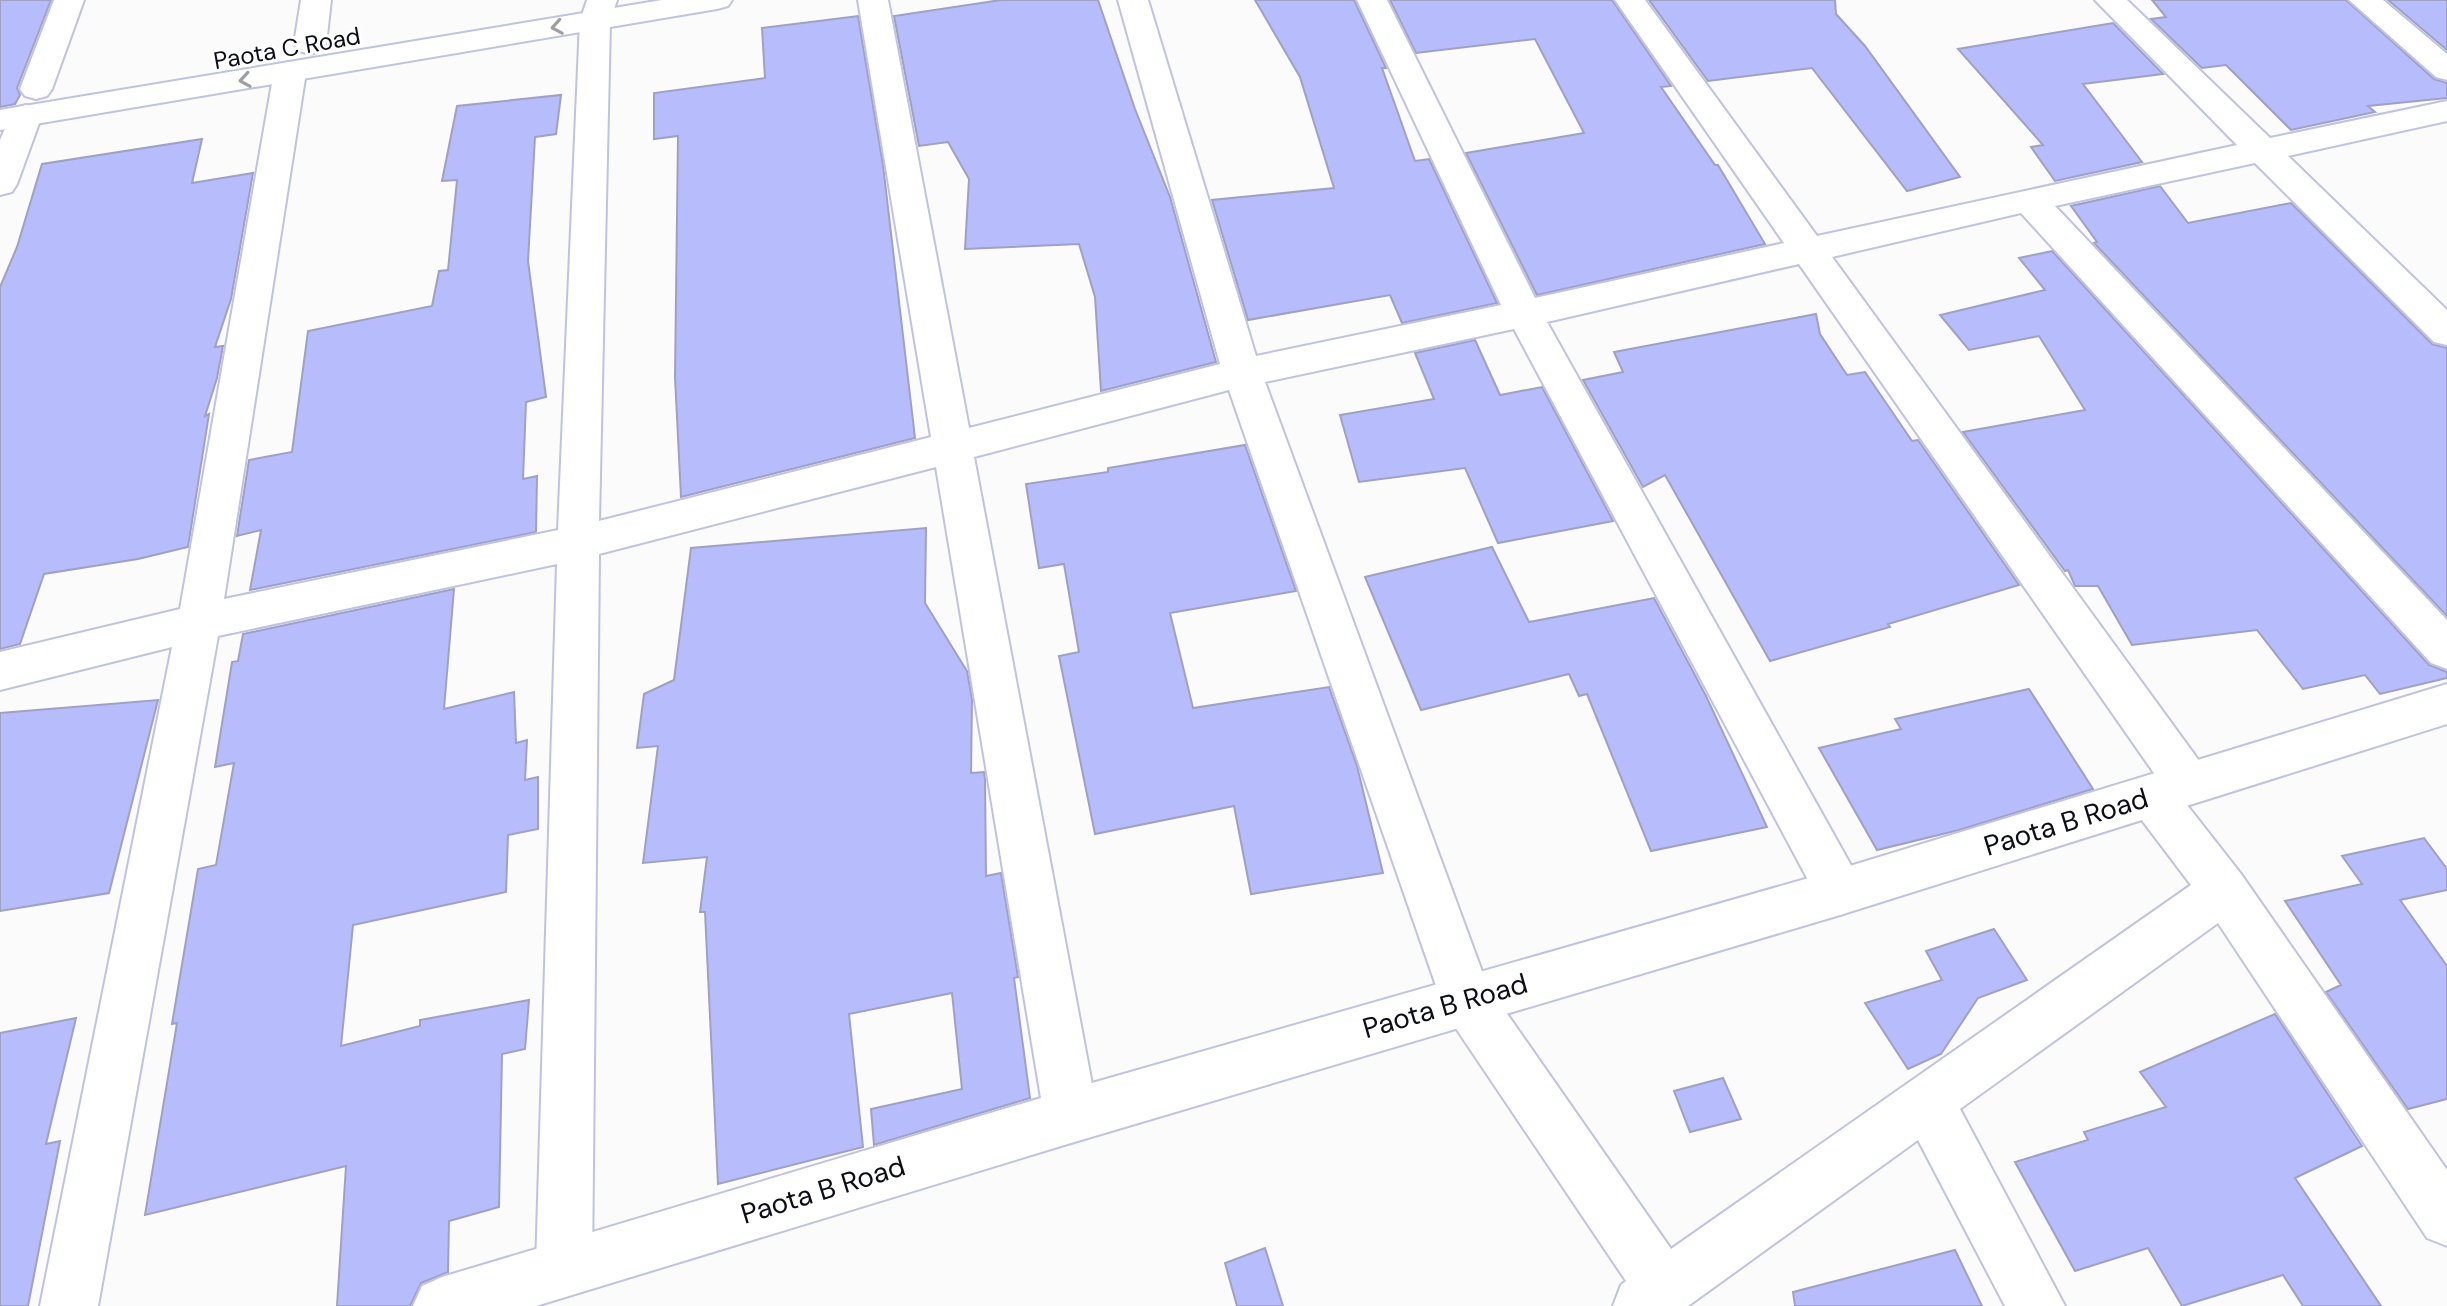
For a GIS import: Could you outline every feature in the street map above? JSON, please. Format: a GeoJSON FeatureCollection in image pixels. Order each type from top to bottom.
{"type":"FeatureCollection","features":[{"type":"Feature","properties":{"kind":"street"},"geometry":{"type":"LineString","coordinates":[[0,184],[16,105],[69,0]]}},
{"type":"Feature","properties":{"kind":"street"},"geometry":{"type":"LineString","coordinates":[[69,1306],[199,622],[300,58],[316,0]]}},
{"type":"Feature","properties":{"kind":"street"},"geometry":{"type":"LineString","coordinates":[[16,105],[590,7],[717,0]]}},
{"type":"Feature","properties":{"kind":"street"},"geometry":{"type":"LineString","coordinates":[[873,0],[1071,1116]]}},
{"type":"Feature","properties":{"kind":"street"},"geometry":{"type":"LineString","coordinates":[[1133,0],[1242,373],[1467,1000],[1652,1297],[2224,890]]}},
{"type":"Feature","properties":{"kind":"street"},"geometry":{"type":"LineString","coordinates":[[1372,0],[1524,314],[1840,892]]}},
{"type":"Feature","properties":{"kind":"street"},"geometry":{"type":"LineString","coordinates":[[1630,0],[1807,250],[2170,790],[2224,890],[2447,1218]]}},
{"type":"Feature","properties":{"kind":"street"},"geometry":{"type":"LineString","coordinates":[[2110,0],[2447,332]]}},
{"type":"Feature","properties":{"kind":"street"},"geometry":{"type":"LineString","coordinates":[[2364,0],[2447,70]]}},
{"type":"Feature","properties":{"kind":"street"},"geometry":{"type":"LineString","coordinates":[[564,1286],[590,7]]}},
{"type":"Feature","properties":{"kind":"street"},"geometry":{"type":"LineString","coordinates":[[0,671],[199,622],[578,543],[1242,373],[2447,111]]}},
{"type":"Feature","properties":{"kind":"street"},"geometry":{"type":"LineString","coordinates":[[2029,200],[2447,650]]}},
{"type":"Feature","properties":{"kind":"street","name":"Paota B Road"},"geometry":{"type":"LineString","coordinates":[[442,1306],[564,1286],[1071,1116],[1840,892],[2447,704]]}},
{"type":"Feature","properties":{"kind":"street"},"geometry":{"type":"LineString","coordinates":[[1927,1101],[2036,1306]]}},
{"type":"Feature","properties":{"kind":"building"},"geometry":{"type":"Polygon","coordinates":[[[0,0],[51,0],[17,88],[20,95],[15,104],[0,107],[0,0]]]}},
{"type":"Feature","properties":{"kind":"building"},"geometry":{"type":"Polygon","coordinates":[[[1001,0],[1098,0],[1135,109],[1170,197],[1216,362],[1101,391],[1095,297],[1079,244],[965,249],[969,179],[948,142],[919,146],[894,16],[1001,0]]]}},
{"type":"Feature","properties":{"kind":"building"},"geometry":{"type":"Polygon","coordinates":[[[1255,0],[1354,0],[1386,68],[1382,68],[1415,161],[1429,159],[1497,303],[1402,323],[1390,295],[1248,320],[1212,200],[1334,188],[1300,77],[1255,0]]]}},
{"type":"Feature","properties":{"kind":"building"},"geometry":{"type":"Polygon","coordinates":[[[1390,0],[1612,0],[1671,86],[1661,87],[1715,165],[1718,165],[1765,244],[1537,295],[1466,153],[1584,133],[1535,39],[1416,53],[1390,0]]]}},
{"type":"Feature","properties":{"kind":"building"},"geometry":{"type":"Polygon","coordinates":[[[1649,0],[1835,0],[1836,14],[1865,46],[1960,177],[1907,191],[1812,68],[1708,81],[1649,0]]]}},
{"type":"Feature","properties":{"kind":"building"},"geometry":{"type":"Polygon","coordinates":[[[2152,0],[2346,0],[2434,79],[2447,83],[2447,98],[2368,106],[2375,112],[2291,130],[2226,65],[2202,68],[2151,19],[2166,17],[2152,0]]]}},
{"type":"Feature","properties":{"kind":"building"},"geometry":{"type":"Polygon","coordinates":[[[2388,0],[2447,0],[2447,50],[2388,0]]]}},
{"type":"Feature","properties":{"kind":"building"},"geometry":{"type":"Polygon","coordinates":[[[858,16],[883,165],[915,438],[681,497],[675,377],[678,136],[654,139],[654,93],[765,78],[762,28],[858,16]]]}},
{"type":"Feature","properties":{"kind":"building"},"geometry":{"type":"Polygon","coordinates":[[[2113,23],[2163,74],[2083,84],[2142,162],[2055,181],[2031,147],[2043,145],[1958,49],[2113,23]]]}},
{"type":"Feature","properties":{"kind":"building"},"geometry":{"type":"Polygon","coordinates":[[[561,95],[556,134],[535,137],[528,261],[546,397],[526,402],[523,479],[537,476],[536,532],[250,590],[261,530],[237,536],[249,460],[292,452],[308,331],[432,306],[439,271],[448,270],[457,180],[442,181],[457,106],[561,95]]]}},
{"type":"Feature","properties":{"kind":"building"},"geometry":{"type":"Polygon","coordinates":[[[202,139],[192,183],[253,173],[231,299],[215,347],[223,346],[205,416],[209,414],[188,547],[138,559],[44,574],[20,644],[0,649],[0,287],[17,247],[42,164],[202,139]]]}},
{"type":"Feature","properties":{"kind":"building"},"geometry":{"type":"Polygon","coordinates":[[[2160,186],[2188,223],[2291,203],[2432,344],[2447,348],[2447,616],[2094,243],[2097,242],[2071,206],[2160,186]]]}},
{"type":"Feature","properties":{"kind":"building"},"geometry":{"type":"Polygon","coordinates":[[[2052,251],[2429,665],[2447,672],[2447,678],[2380,694],[2365,675],[2303,689],[2257,630],[2132,645],[2098,586],[2075,586],[2068,570],[2065,571],[1963,432],[2085,410],[2039,336],[1969,350],[1940,315],[2045,290],[2019,258],[2052,251]]]}},
{"type":"Feature","properties":{"kind":"building"},"geometry":{"type":"Polygon","coordinates":[[[1816,314],[1820,334],[1847,375],[1865,372],[1912,441],[1918,440],[2019,585],[1888,624],[1890,627],[1770,661],[1665,475],[1643,487],[1583,380],[1623,372],[1614,352],[1816,314]]]}},
{"type":"Feature","properties":{"kind":"building"},"geometry":{"type":"Polygon","coordinates":[[[1475,340],[1500,395],[1542,387],[1613,521],[1498,543],[1465,468],[1359,482],[1340,415],[1434,399],[1415,353],[1475,340]]]}},
{"type":"Feature","properties":{"kind":"building"},"geometry":{"type":"Polygon","coordinates":[[[1245,445],[1296,591],[1170,613],[1193,708],[1329,687],[1357,766],[1383,873],[1251,894],[1234,806],[1095,834],[1059,656],[1079,652],[1064,564],[1039,568],[1026,484],[1108,472],[1108,468],[1245,445]]]}},
{"type":"Feature","properties":{"kind":"building"},"geometry":{"type":"Polygon","coordinates":[[[926,528],[925,603],[967,671],[972,699],[971,773],[984,772],[985,780],[986,876],[1001,873],[1018,977],[1014,978],[1030,1098],[874,1145],[871,1109],[962,1089],[952,993],[849,1014],[863,1147],[718,1184],[705,912],[700,912],[707,857],[643,863],[658,746],[637,748],[644,694],[674,680],[691,548],[926,528]]]}},
{"type":"Feature","properties":{"kind":"building"},"geometry":{"type":"Polygon","coordinates":[[[1492,547],[1529,622],[1654,598],[1706,696],[1767,827],[1651,851],[1587,694],[1579,696],[1569,674],[1421,710],[1365,577],[1492,547]]]}},
{"type":"Feature","properties":{"kind":"building"},"geometry":{"type":"Polygon","coordinates":[[[454,589],[444,709],[514,692],[516,743],[527,740],[525,780],[538,777],[538,829],[508,835],[506,892],[353,925],[341,1046],[420,1026],[420,1020],[529,1000],[525,1049],[502,1054],[499,1207],[449,1221],[448,1272],[421,1283],[410,1306],[337,1306],[346,1166],[145,1215],[177,1023],[172,1024],[198,869],[216,865],[234,763],[215,767],[232,662],[238,661],[243,634],[454,589]]]}},
{"type":"Feature","properties":{"kind":"building"},"geometry":{"type":"Polygon","coordinates":[[[2029,689],[2093,789],[1959,830],[1877,850],[1819,748],[1901,729],[1895,719],[2029,689]]]}},
{"type":"Feature","properties":{"kind":"building"},"geometry":{"type":"Polygon","coordinates":[[[158,700],[109,893],[0,911],[0,713],[158,700]]]}},
{"type":"Feature","properties":{"kind":"building"},"geometry":{"type":"Polygon","coordinates":[[[2424,838],[2447,869],[2447,890],[2400,900],[2447,966],[2447,1099],[2408,1109],[2326,992],[2341,985],[2285,901],[2362,884],[2342,856],[2424,838]]]}},
{"type":"Feature","properties":{"kind":"building"},"geometry":{"type":"Polygon","coordinates":[[[1994,929],[2027,980],[1978,998],[1941,1054],[1908,1069],[1865,1003],[1942,980],[1926,951],[1994,929]]]}},
{"type":"Feature","properties":{"kind":"building"},"geometry":{"type":"Polygon","coordinates":[[[2275,1014],[2362,1146],[2295,1178],[2381,1306],[2303,1306],[2283,1275],[2182,1306],[2148,1248],[2075,1271],[2015,1162],[2088,1140],[2084,1132],[2166,1107],[2140,1072],[2275,1014]]]}},
{"type":"Feature","properties":{"kind":"building"},"geometry":{"type":"Polygon","coordinates":[[[76,1018],[46,1144],[60,1141],[28,1306],[0,1306],[0,1033],[76,1018]]]}},
{"type":"Feature","properties":{"kind":"building"},"geometry":{"type":"Polygon","coordinates":[[[1723,1078],[1741,1119],[1690,1132],[1674,1091],[1723,1078]]]}},
{"type":"Feature","properties":{"kind":"building"},"geometry":{"type":"Polygon","coordinates":[[[1265,1248],[1283,1306],[1237,1306],[1225,1263],[1265,1248]]]}},
{"type":"Feature","properties":{"kind":"building"},"geometry":{"type":"Polygon","coordinates":[[[1955,1250],[1982,1306],[1795,1306],[1793,1292],[1955,1250]]]}}]}
